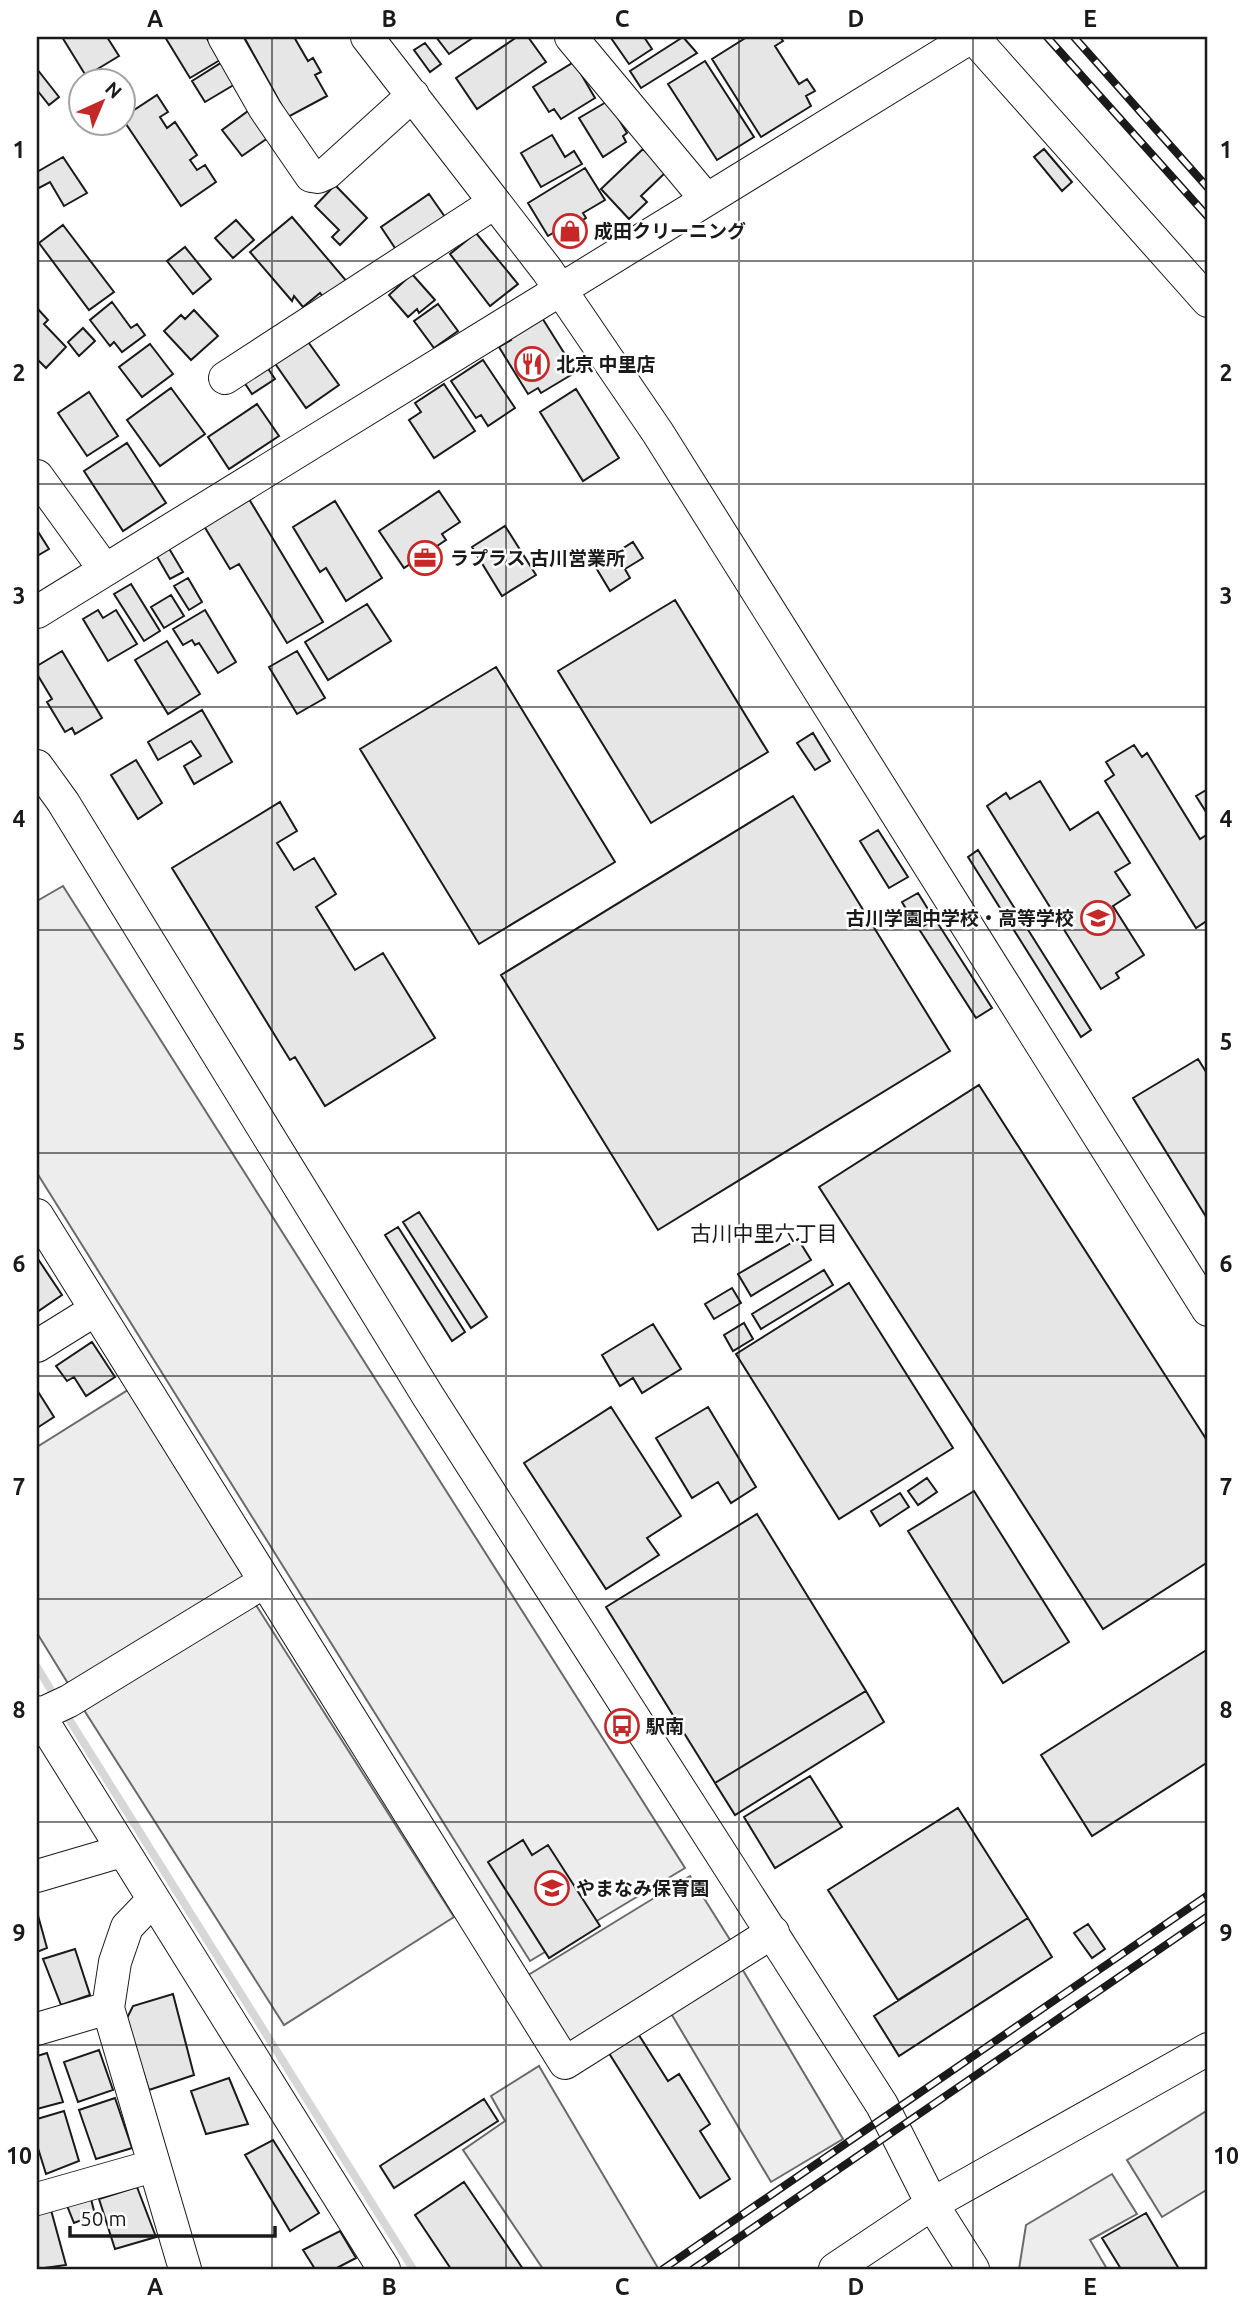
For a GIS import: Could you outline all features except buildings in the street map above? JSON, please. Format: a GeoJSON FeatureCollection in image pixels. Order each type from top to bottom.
{"type":"FeatureCollection","features":[{"type":"Feature","properties":{"kind":"street"},"geometry":{"type":"LineString","coordinates":[[224,37],[265,109],[311,176],[318,177],[327,173],[413,95]]}},
{"type":"Feature","properties":{"kind":"street"},"geometry":{"type":"LineString","coordinates":[[367,37],[560,289],[658,433],[1208,1310]]}},
{"type":"Feature","properties":{"kind":"street"},"geometry":{"type":"LineString","coordinates":[[571,37],[706,199]]}},
{"type":"Feature","properties":{"kind":"street"},"geometry":{"type":"LineString","coordinates":[[37,612],[972,37],[1208,301]]}},
{"type":"Feature","properties":{"kind":"street"},"geometry":{"type":"LineString","coordinates":[[225,378],[494,203]]}},
{"type":"Feature","properties":{"kind":"street"},"geometry":{"type":"LineString","coordinates":[[37,476],[105,570]]}},
{"type":"Feature","properties":{"kind":"street"},"geometry":{"type":"LineString","coordinates":[[37,766],[63,802],[428,1396],[882,2105],[932,2204],[973,2269]]}},
{"type":"Feature","properties":{"kind":"street"},"geometry":{"type":"LineString","coordinates":[[37,1215],[565,2063],[773,1932]]}},
{"type":"Feature","properties":{"kind":"street"},"geometry":{"type":"LineString","coordinates":[[37,1346],[95,1310]]}},
{"type":"Feature","properties":{"kind":"street"},"geometry":{"type":"LineString","coordinates":[[264,1582],[46,1711],[152,1901],[384,2269]]}},
{"type":"Feature","properties":{"kind":"street"},"geometry":{"type":"LineString","coordinates":[[37,1876],[122,1851]]}},
{"type":"Feature","properties":{"kind":"street"},"geometry":{"type":"LineString","coordinates":[[152,1901],[127,1927],[115,1962],[108,2008],[185,2269]]}},
{"type":"Feature","properties":{"kind":"street"},"geometry":{"type":"LineString","coordinates":[[37,2029],[108,2008]]}},
{"type":"Feature","properties":{"kind":"street"},"geometry":{"type":"LineString","coordinates":[[835,2269],[932,2204],[1208,2049]]}},
{"type":"Feature","properties":{"kind":"street"},"geometry":{"type":"LineString","coordinates":[[37,2199],[153,2166]]}},
{"type":"Feature","properties":{"kind":"shaded area"},"geometry":{"type":"Polygon","coordinates":[[[63,886],[685,1868],[530,1961],[37,1173],[37,901],[63,886]]]}},
{"type":"Feature","properties":{"kind":"shaded area"},"geometry":{"type":"Polygon","coordinates":[[[128,1390],[244,1577],[69,1685],[37,1633],[37,1447],[128,1390]]]}},
{"type":"Feature","properties":{"kind":"shaded area"},"geometry":{"type":"Polygon","coordinates":[[[254,1602],[454,1917],[284,2025],[84,1710],[254,1602]]]}},
{"type":"Feature","properties":{"kind":"shaded area"},"geometry":{"type":"Polygon","coordinates":[[[690,1876],[732,1943],[567,2045],[525,1977],[690,1876]]]}},
{"type":"Feature","properties":{"kind":"shaded area"},"geometry":{"type":"Polygon","coordinates":[[[741,1967],[843,2139],[771,2182],[669,2010],[741,1967]]]}},
{"type":"Feature","properties":{"kind":"shaded area"},"geometry":{"type":"Polygon","coordinates":[[[539,2066],[658,2268],[543,2269],[463,2150],[505,2121],[491,2096],[539,2066]]]}},
{"type":"Feature","properties":{"kind":"shaded area"},"geometry":{"type":"Polygon","coordinates":[[[1208,2110],[1208,2189],[1162,2217],[1127,2160],[1208,2110]]]}},
{"type":"Feature","properties":{"kind":"shaded area"},"geometry":{"type":"Polygon","coordinates":[[[1112,2174],[1137,2214],[1090,2240],[1107,2269],[1019,2269],[1026,2225],[1112,2174]]]}},
{"type":"Feature","properties":{"kind":"waterway"},"geometry":{"type":"LineString","coordinates":[[37,1667],[57,1700]]}},
{"type":"Feature","properties":{"kind":"waterway"},"geometry":{"type":"LineString","coordinates":[[64,1711],[413,2269]]}},
{"type":"Feature","properties":{"kind":"railway"},"geometry":{"type":"LineString","coordinates":[[1047,37],[1208,217]]}},
{"type":"Feature","properties":{"kind":"railway"},"geometry":{"type":"LineString","coordinates":[[1074,37],[1208,188]]}},
{"type":"Feature","properties":{"kind":"railway"},"geometry":{"type":"LineString","coordinates":[[663,2269],[1208,1895]]}},
{"type":"Feature","properties":{"kind":"railway"},"geometry":{"type":"LineString","coordinates":[[693,2269],[1208,1916]]}},
{"type":"Feature","properties":{"kind":"place","name":"成田クリーニング"},"geometry":{"type":"Point","coordinates":[570,231]}},
{"type":"Feature","properties":{"kind":"place","name":"北京 中里店"},"geometry":{"type":"Point","coordinates":[532,364]}},
{"type":"Feature","properties":{"kind":"place","name":"ラプラス 古川営業所"},"geometry":{"type":"Point","coordinates":[425,558]}},
{"type":"Feature","properties":{"kind":"place","name":"古川学園中学校・高等学校"},"geometry":{"type":"Point","coordinates":[1098,918]}},
{"type":"Feature","properties":{"kind":"place","name":"駅南"},"geometry":{"type":"Point","coordinates":[622,1726]}},
{"type":"Feature","properties":{"kind":"place","name":"やまなみ保育園"},"geometry":{"type":"Point","coordinates":[552,1888]}},
{"type":"Feature","properties":{"kind":"district","name":"古川中里六丁目"},"geometry":{"type":"Point","coordinates":[764,1234]}}]}
